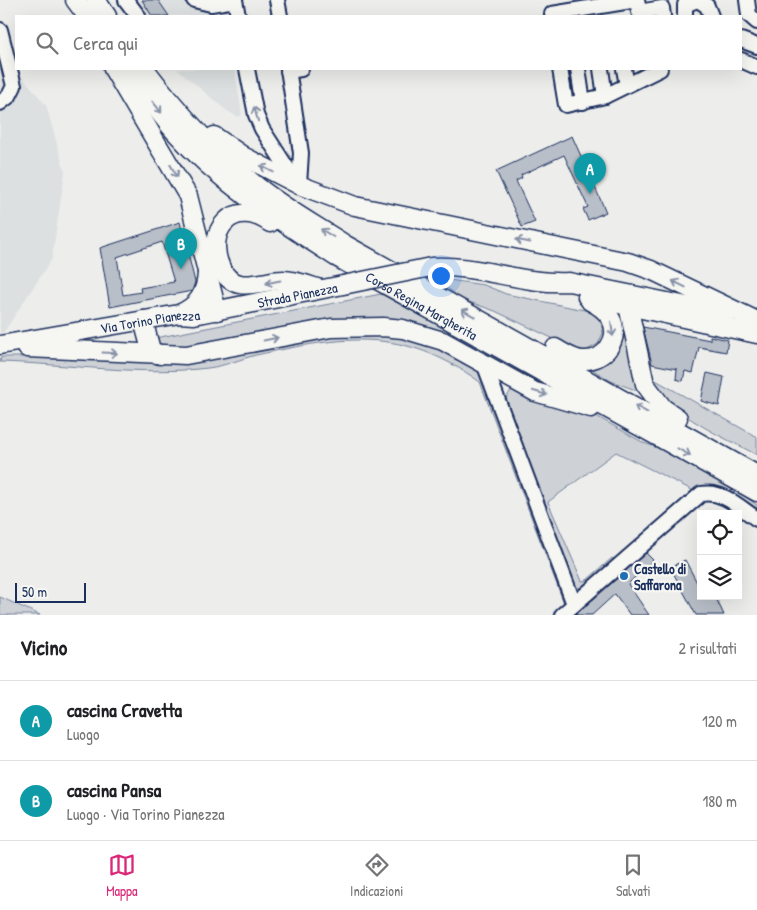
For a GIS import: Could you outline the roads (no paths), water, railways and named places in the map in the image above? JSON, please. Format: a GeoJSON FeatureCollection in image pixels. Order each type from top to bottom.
{"type":"FeatureCollection","features":[{"type":"Feature","properties":{"kind":"main road"},"geometry":{"type":"LineString","coordinates":[[75,0],[86,15]]}},
{"type":"Feature","properties":{"kind":"main road"},"geometry":{"type":"LineString","coordinates":[[96,0],[106,15]]}},
{"type":"Feature","properties":{"kind":"main road"},"geometry":{"type":"LineString","coordinates":[[114,70],[188,196],[207,265],[217,311]]}},
{"type":"Feature","properties":{"kind":"main road","name":"Corso Regina Margherita"},"geometry":{"type":"LineString","coordinates":[[128,70],[176,132],[208,164],[244,195],[336,257],[757,492]]}},
{"type":"Feature","properties":{"kind":"main road","name":"Corso Regina Margherita"},"geometry":{"type":"LineString","coordinates":[[146,70],[177,110],[219,153],[254,184],[287,208],[346,244],[501,332],[699,440],[757,475]]}},
{"type":"Feature","properties":{"kind":"main road"},"geometry":{"type":"LineString","coordinates":[[177,110],[243,156],[299,185],[355,206],[628,262],[651,270],[720,314],[756,324]]}},
{"type":"Feature","properties":{"kind":"main road"},"geometry":{"type":"LineString","coordinates":[[320,289],[300,282],[281,280],[249,286],[236,282],[221,268],[216,244],[218,232],[224,222],[233,216],[253,214],[264,219],[308,250],[336,257]]}},
{"type":"Feature","properties":{"kind":"main road"},"geometry":{"type":"LineString","coordinates":[[187,315],[188,310],[201,296],[206,282],[207,265]]}},
{"type":"Feature","properties":{"kind":"main road","name":"Strada Pianezza"},"geometry":{"type":"LineString","coordinates":[[187,315],[217,311],[431,267],[448,266],[484,270],[549,283],[569,282],[627,300],[648,311],[720,314]]}},
{"type":"Feature","properties":{"kind":"main road","name":"Strada Pianezza"},"geometry":{"type":"LineString","coordinates":[[549,283],[567,292],[581,296],[627,300],[720,314]]}},
{"type":"Feature","properties":{"kind":"main road"},"geometry":{"type":"LineString","coordinates":[[501,332],[547,344],[578,359],[597,358],[612,344],[613,324],[603,309],[581,296]]}},
{"type":"Feature","properties":{"kind":"main road"},"geometry":{"type":"LineString","coordinates":[[627,300],[642,374],[649,392],[662,408],[686,423],[699,440]]}},
{"type":"Feature","properties":{"kind":"main road"},"geometry":{"type":"LineString","coordinates":[[634,333],[637,320],[648,311]]}},
{"type":"Feature","properties":{"kind":"main road","name":"Via Torino Pianezza"},"geometry":{"type":"LineString","coordinates":[[0,351],[27,348],[187,315]]}},
{"type":"Feature","properties":{"kind":"main road"},"geometry":{"type":"LineString","coordinates":[[145,325],[150,350],[160,355]]}},
{"type":"Feature","properties":{"kind":"main road","name":"Via Torino Pianezza"},"geometry":{"type":"LineString","coordinates":[[0,345],[145,325]]}},
{"type":"Feature","properties":{"kind":"main road"},"geometry":{"type":"LineString","coordinates":[[27,348],[160,355],[205,353],[331,328],[366,325],[403,329],[443,341],[512,382],[535,392],[574,402],[633,423]]}},
{"type":"Feature","properties":{"kind":"street"},"geometry":{"type":"LineString","coordinates":[[126,0],[137,15]]}},
{"type":"Feature","properties":{"kind":"street"},"geometry":{"type":"LineString","coordinates":[[201,6],[235,0],[238,15]]}},
{"type":"Feature","properties":{"kind":"street"},"geometry":{"type":"LineString","coordinates":[[277,0],[280,15]]}},
{"type":"Feature","properties":{"kind":"street"},"geometry":{"type":"LineString","coordinates":[[552,15],[616,10],[637,0],[639,14],[662,8],[663,15]]}},
{"type":"Feature","properties":{"kind":"street"},"geometry":{"type":"LineString","coordinates":[[685,15],[685,5],[700,0],[710,15]]}},
{"type":"Feature","properties":{"kind":"street"},"geometry":{"type":"LineString","coordinates":[[747,0],[749,15],[757,22]]}},
{"type":"Feature","properties":{"kind":"street"},"geometry":{"type":"LineString","coordinates":[[0,33],[14,86],[4,100]]}},
{"type":"Feature","properties":{"kind":"street"},"geometry":{"type":"LineString","coordinates":[[742,40],[757,46]]}},
{"type":"Feature","properties":{"kind":"street"},"geometry":{"type":"LineString","coordinates":[[742,60],[757,66]]}},
{"type":"Feature","properties":{"kind":"street"},"geometry":{"type":"LineString","coordinates":[[247,70],[256,115],[262,129],[299,185]]}},
{"type":"Feature","properties":{"kind":"street"},"geometry":{"type":"LineString","coordinates":[[292,70],[301,153],[299,185]]}},
{"type":"Feature","properties":{"kind":"street"},"geometry":{"type":"LineString","coordinates":[[560,70],[566,105],[605,96],[652,71]]}},
{"type":"Feature","properties":{"kind":"street"},"geometry":{"type":"LineString","coordinates":[[578,70],[583,102]]}},
{"type":"Feature","properties":{"kind":"street"},"geometry":{"type":"LineString","coordinates":[[601,70],[605,96]]}},
{"type":"Feature","properties":{"kind":"street"},"geometry":{"type":"LineString","coordinates":[[624,70],[627,85]]}},
{"type":"Feature","properties":{"kind":"street"},"geometry":{"type":"LineString","coordinates":[[484,366],[574,604]]}},
{"type":"Feature","properties":{"kind":"street"},"geometry":{"type":"LineString","coordinates":[[498,403],[504,391],[512,382]]}},
{"type":"Feature","properties":{"kind":"street"},"geometry":{"type":"LineString","coordinates":[[562,615],[701,494],[712,492],[721,494],[757,519]]}},
{"type":"Feature","properties":{"kind":"place","name":"cascina Cravetta"},"geometry":{"type":"Point","coordinates":[590,194]}},
{"type":"Feature","properties":{"kind":"place","name":"cascina Pansa"},"geometry":{"type":"Point","coordinates":[181,269]}},
{"type":"Feature","properties":{"kind":"place","name":"Castello di Saffarona"},"geometry":{"type":"Point","coordinates":[624,576]}}]}
